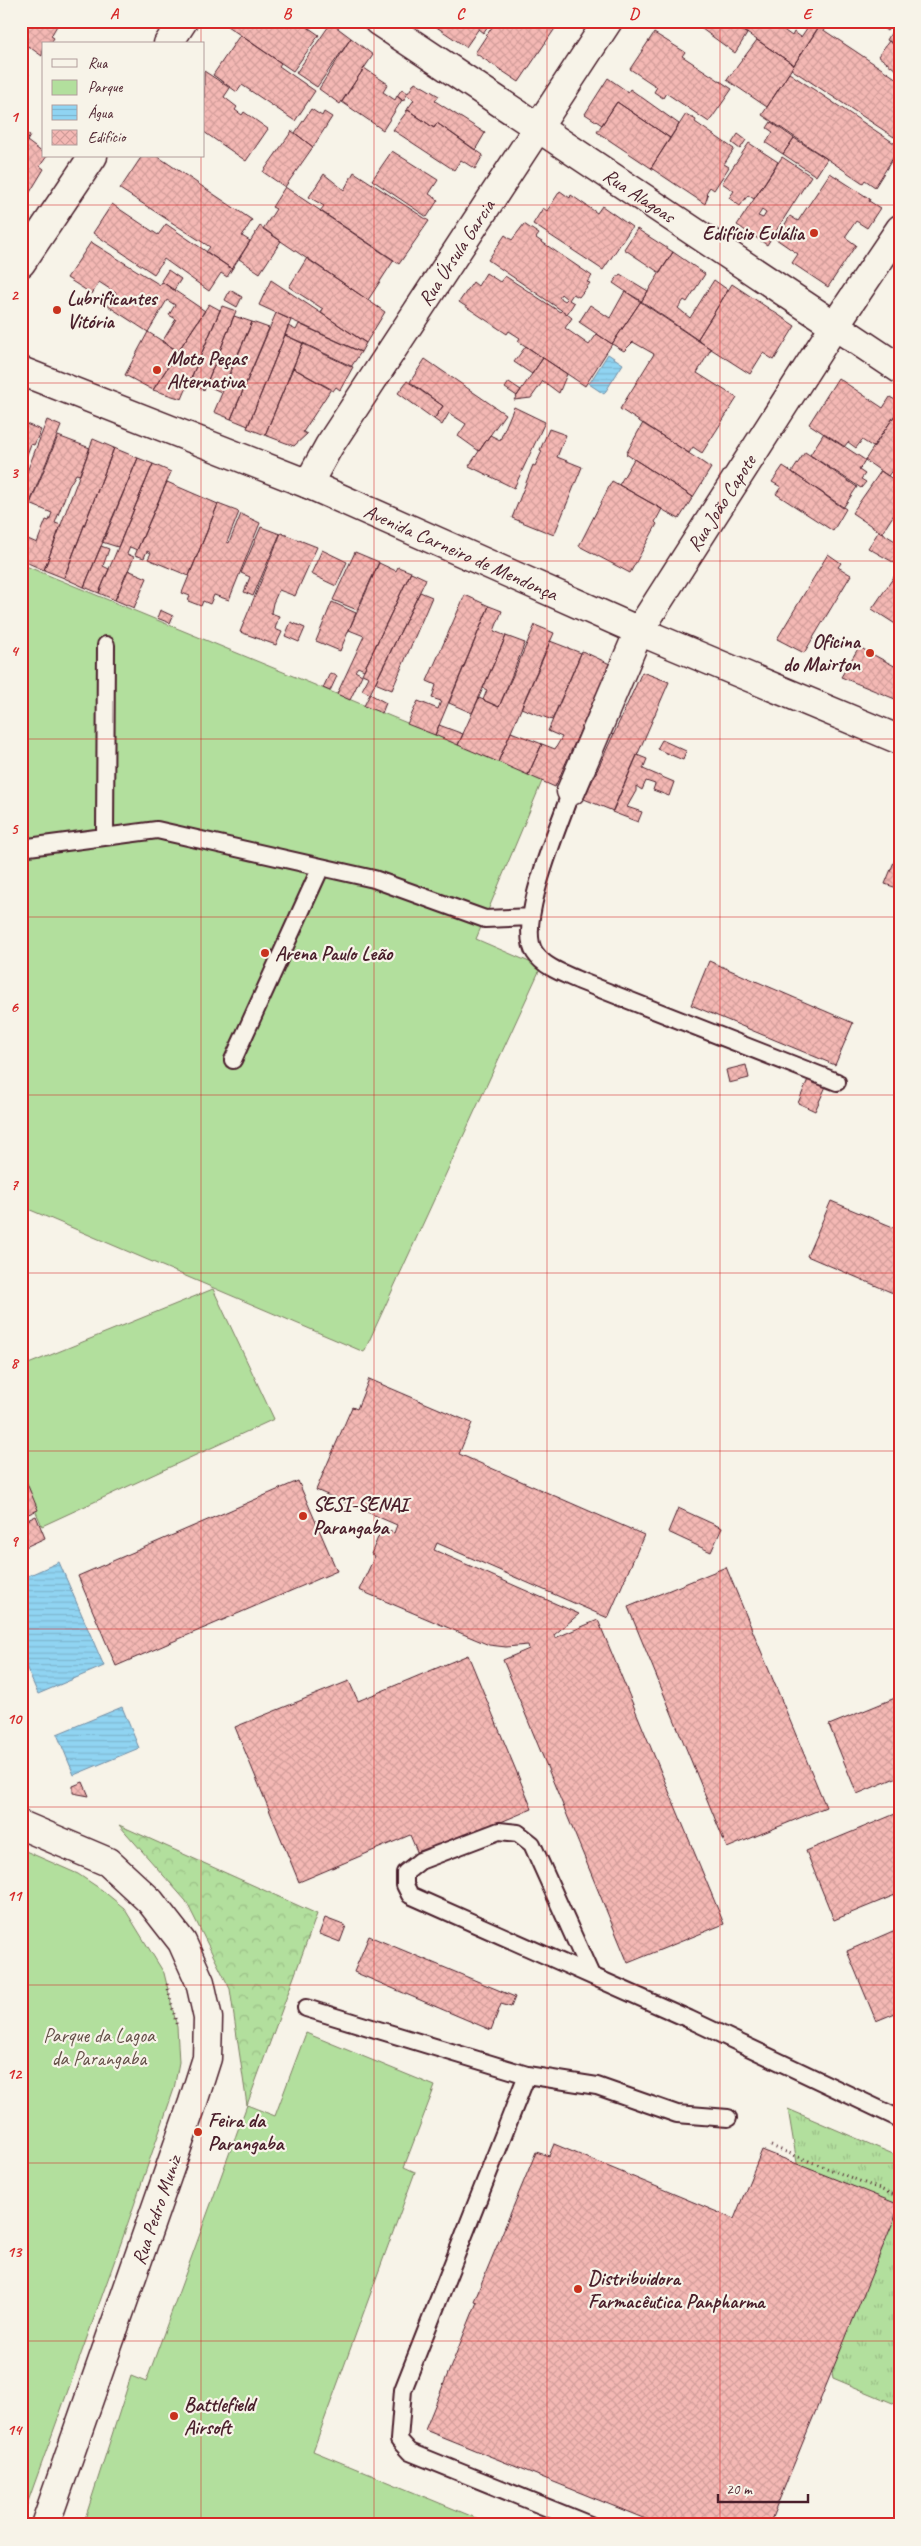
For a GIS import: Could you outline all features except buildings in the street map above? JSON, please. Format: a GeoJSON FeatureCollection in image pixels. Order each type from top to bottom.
{"type":"FeatureCollection","features":[{"type":"Feature","properties":{"kind":"street"},"geometry":{"type":"LineString","coordinates":[[169,42],[183,21]]}},
{"type":"Feature","properties":{"kind":"street","name":"Rua Alagoas"},"geometry":{"type":"LineString","coordinates":[[378,21],[900,368]]}},
{"type":"Feature","properties":{"kind":"street","name":"Rua Úrsula Garcia"},"geometry":{"type":"LineString","coordinates":[[308,484],[328,446],[608,21]]}},
{"type":"Feature","properties":{"kind":"street"},"geometry":{"type":"LineString","coordinates":[[21,263],[92,158]]}},
{"type":"Feature","properties":{"kind":"street","name":"Rua João Capote"},"geometry":{"type":"LineString","coordinates":[[571,791],[639,631],[835,325],[900,229]]}},
{"type":"Feature","properties":{"kind":"street","name":"Avenida Carneiro de Mendonça"},"geometry":{"type":"LineString","coordinates":[[21,371],[308,484],[639,631],[900,740]]}},
{"type":"Feature","properties":{"kind":"street","name":"Rua Pedro Muniz"},"geometry":{"type":"LineString","coordinates":[[21,1825],[108,1862],[150,1901],[182,1942],[200,1982],[208,2018],[207,2058],[193,2102],[44,2525]]}},
{"type":"Feature","properties":{"kind":"lane"},"geometry":{"type":"LineString","coordinates":[[105,838],[106,645]]}},
{"type":"Feature","properties":{"kind":"lane"},"geometry":{"type":"LineString","coordinates":[[571,791],[534,898],[529,940],[541,962],[580,981],[837,1082]]}},
{"type":"Feature","properties":{"kind":"lane"},"geometry":{"type":"LineString","coordinates":[[21,848],[157,830],[374,879],[485,918],[531,916]]}},
{"type":"Feature","properties":{"kind":"lane"},"geometry":{"type":"LineString","coordinates":[[233,1060],[321,867]]}},
{"type":"Feature","properties":{"kind":"lane"},"geometry":{"type":"LineString","coordinates":[[591,1975],[532,1844],[518,1833],[499,1831],[420,1861],[406,1873],[406,1885],[410,1896],[591,1975],[900,2119]]}},
{"type":"Feature","properties":{"kind":"lane"},"geometry":{"type":"LineString","coordinates":[[306,2008],[527,2074],[597,2086],[677,2114],[728,2118]]}},
{"type":"Feature","properties":{"kind":"lane"},"geometry":{"type":"LineString","coordinates":[[527,2074],[404,2390],[400,2440],[410,2452],[427,2460],[590,2525]]}},
{"type":"Feature","properties":{"kind":"path"},"geometry":{"type":"LineString","coordinates":[[166,1980],[178,2036]]}},
{"type":"Feature","properties":{"kind":"path"},"geometry":{"type":"LineString","coordinates":[[771,2146],[900,2197]]}},
{"type":"Feature","properties":{"kind":"green space","name":"Arena Paulo Leão"},"geometry":{"type":"Polygon","coordinates":[[[21,564],[543,779],[476,939],[541,967],[364,1352],[21,1206],[21,564]]]}},
{"type":"Feature","properties":{"kind":"green space"},"geometry":{"type":"Polygon","coordinates":[[[213,1289],[274,1419],[42,1526],[21,1477],[21,1367],[213,1289]]]}},
{"type":"Feature","properties":{"kind":"green space"},"geometry":{"type":"Polygon","coordinates":[[[119,1825],[317,1914],[247,2105],[230,1989],[186,1901],[119,1825]]]}},
{"type":"Feature","properties":{"kind":"green space","name":"Parque da Lagoa da Parangaba"},"geometry":{"type":"Polygon","coordinates":[[[21,1849],[78,1874],[124,1908],[164,1973],[177,2027],[179,2062],[174,2089],[121,2243],[21,2521],[21,1849]]]}},
{"type":"Feature","properties":{"kind":"green space"},"geometry":{"type":"Polygon","coordinates":[[[306,2033],[435,2086],[404,2167],[415,2172],[313,2451],[493,2525],[83,2525],[131,2376],[146,2382],[247,2105],[275,2116],[306,2033]]]}},
{"type":"Feature","properties":{"kind":"green space"},"geometry":{"type":"Polygon","coordinates":[[[788,2109],[900,2157],[900,2393],[895,2404],[833,2378],[788,2109]]]}},
{"type":"Feature","properties":{"kind":"water"},"geometry":{"type":"Polygon","coordinates":[[[608,354],[623,364],[604,394],[589,384],[608,354]]]}},
{"type":"Feature","properties":{"kind":"water"},"geometry":{"type":"Polygon","coordinates":[[[59,1562],[104,1666],[38,1694],[21,1655],[21,1579],[59,1562]]]}},
{"type":"Feature","properties":{"kind":"water"},"geometry":{"type":"Polygon","coordinates":[[[122,1707],[139,1748],[74,1775],[57,1734],[122,1707]]]}},
{"type":"Feature","properties":{"kind":"place","name":"Edifício Eulália"},"geometry":{"type":"Point","coordinates":[814,233]}},
{"type":"Feature","properties":{"kind":"place","name":"Lubrificantes Vitória"},"geometry":{"type":"Point","coordinates":[57,310]}},
{"type":"Feature","properties":{"kind":"place","name":"Moto Peças Alternativa"},"geometry":{"type":"Point","coordinates":[157,370]}},
{"type":"Feature","properties":{"kind":"place","name":"Oficina do Mairton"},"geometry":{"type":"Point","coordinates":[870,653]}},
{"type":"Feature","properties":{"kind":"place","name":"Arena Paulo Leão"},"geometry":{"type":"Point","coordinates":[265,953]}},
{"type":"Feature","properties":{"kind":"place","name":"SESI-SENAI Parangaba"},"geometry":{"type":"Point","coordinates":[303,1516]}},
{"type":"Feature","properties":{"kind":"place","name":"Feira da Parangaba"},"geometry":{"type":"Point","coordinates":[198,2132]}},
{"type":"Feature","properties":{"kind":"place","name":"Distribuidora Farmacêutica Panpharma"},"geometry":{"type":"Point","coordinates":[578,2289]}},
{"type":"Feature","properties":{"kind":"place","name":"Battlefield Airsoft"},"geometry":{"type":"Point","coordinates":[174,2416]}}]}
